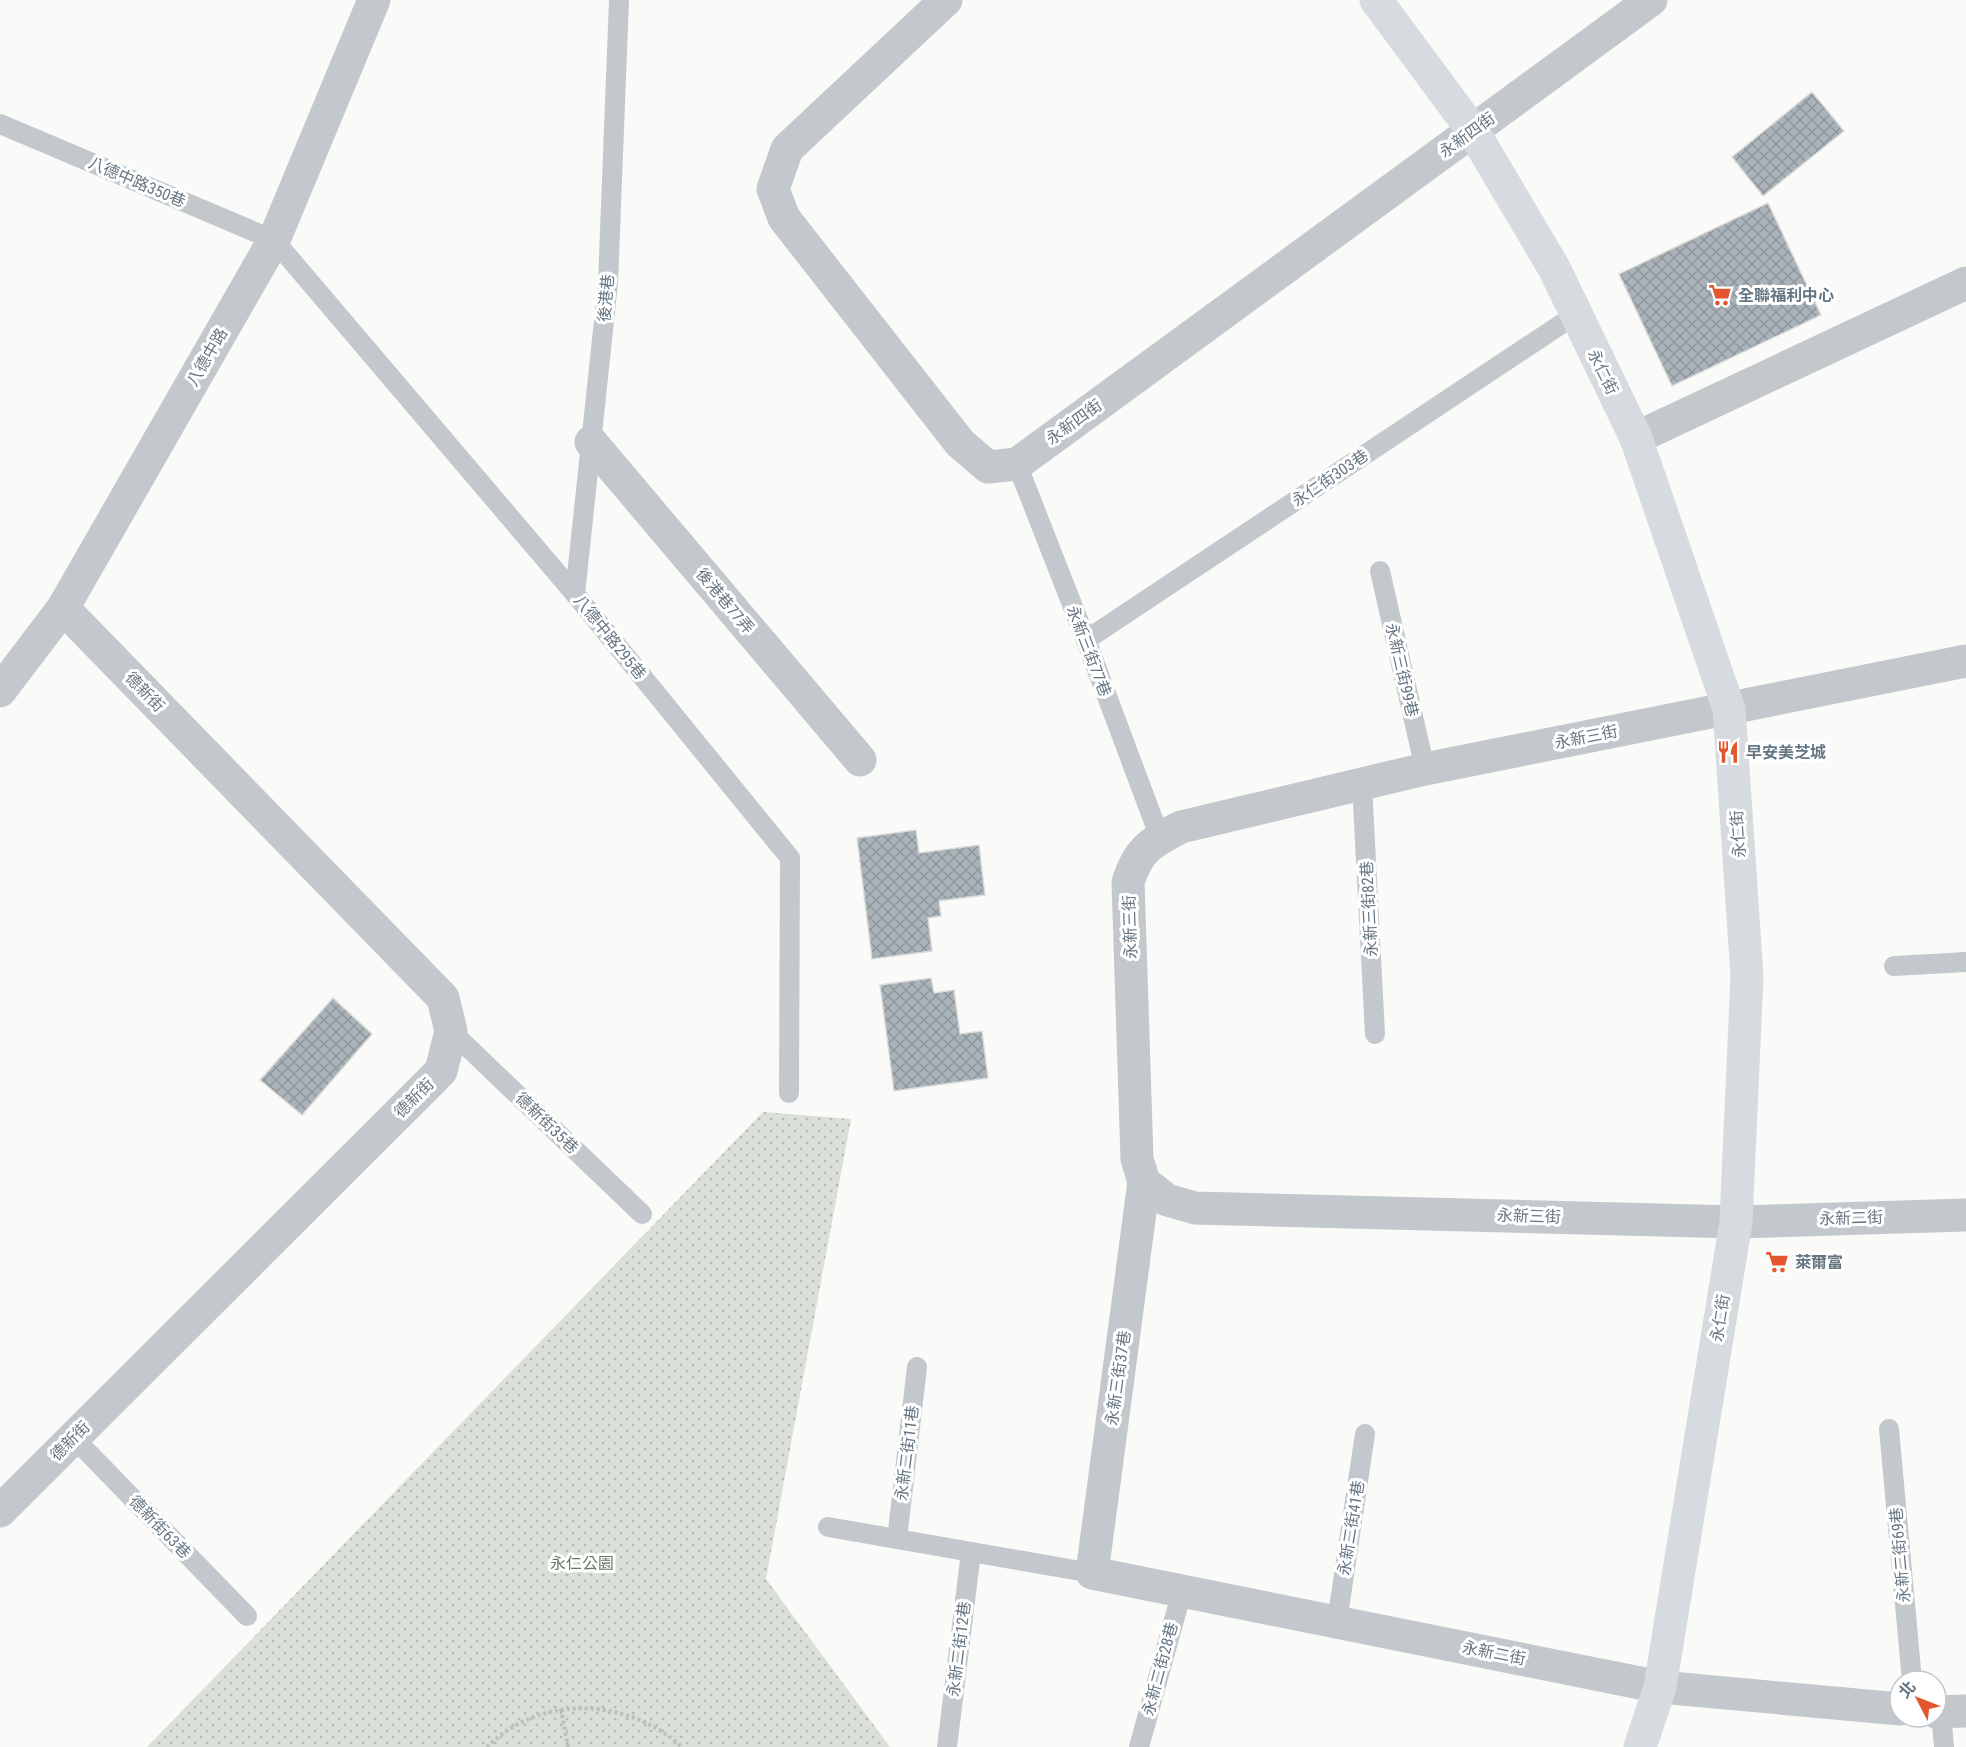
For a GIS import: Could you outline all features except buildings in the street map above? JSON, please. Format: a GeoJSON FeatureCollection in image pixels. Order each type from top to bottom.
{"type":"FeatureCollection","features":[{"type":"Feature","properties":{"kind":"street","name":"八德中路"},"geometry":{"type":"LineString","coordinates":[[0,692],[63,608],[274,240],[374,0]]}},
{"type":"Feature","properties":{"kind":"street"},"geometry":{"type":"LineString","coordinates":[[946,0],[787,149],[773,189],[784,218],[960,443],[988,467],[1017,464]]}},
{"type":"Feature","properties":{"kind":"street","name":"永仁街"},"geometry":{"type":"LineString","coordinates":[[1376,0],[1473,131],[1554,268],[1636,438],[1729,709],[1747,976],[1736,1222],[1660,1687],[1640,1747]]}},
{"type":"Feature","properties":{"kind":"street","name":"永新四街"},"geometry":{"type":"LineString","coordinates":[[1017,464],[1651,0]]}},
{"type":"Feature","properties":{"kind":"street"},"geometry":{"type":"LineString","coordinates":[[1636,438],[1966,283]]}},
{"type":"Feature","properties":{"kind":"street","name":"後港巷77弄"},"geometry":{"type":"LineString","coordinates":[[591,442],[860,760]]}},
{"type":"Feature","properties":{"kind":"street","name":"德新街"},"geometry":{"type":"LineString","coordinates":[[0,1511],[441,1071],[451,1031],[442,998],[63,608]]}},
{"type":"Feature","properties":{"kind":"street","name":"永新三街"},"geometry":{"type":"LineString","coordinates":[[1736,1222],[1195,1208],[1167,1200],[1144,1182],[1137,1159],[1128,882],[1135,862],[1153,843],[1181,827],[1425,769],[1966,661]]}},
{"type":"Feature","properties":{"kind":"street","name":"永新三街37巷"},"geometry":{"type":"LineString","coordinates":[[1092,1573],[1144,1182]]}},
{"type":"Feature","properties":{"kind":"street","name":"永新二街"},"geometry":{"type":"LineString","coordinates":[[1736,1222],[1966,1215]]}},
{"type":"Feature","properties":{"kind":"street","name":"永新二街"},"geometry":{"type":"LineString","coordinates":[[1092,1573],[1660,1687],[1888,1708]]}},
{"type":"Feature","properties":{"kind":"lane","name":"後港巷"},"geometry":{"type":"LineString","coordinates":[[575,594],[608,283],[619,0]]}},
{"type":"Feature","properties":{"kind":"lane","name":"八德中路350巷"},"geometry":{"type":"LineString","coordinates":[[0,124],[274,240]]}},
{"type":"Feature","properties":{"kind":"lane","name":"八德中路295巷"},"geometry":{"type":"LineString","coordinates":[[274,240],[575,594],[790,858],[789,1093]]}},
{"type":"Feature","properties":{"kind":"lane","name":"永仁街303巷"},"geometry":{"type":"LineString","coordinates":[[1086,640],[1575,315]]}},
{"type":"Feature","properties":{"kind":"lane","name":"永新三街77巷"},"geometry":{"type":"LineString","coordinates":[[1017,464],[1160,838]]}},
{"type":"Feature","properties":{"kind":"lane","name":"永新三街99巷"},"geometry":{"type":"LineString","coordinates":[[1380,571],[1425,769]]}},
{"type":"Feature","properties":{"kind":"lane","name":"永新三街82巷"},"geometry":{"type":"LineString","coordinates":[[1362,784],[1375,1034]]}},
{"type":"Feature","properties":{"kind":"lane"},"geometry":{"type":"LineString","coordinates":[[1894,966],[1966,962]]}},
{"type":"Feature","properties":{"kind":"lane","name":"德新街35巷"},"geometry":{"type":"LineString","coordinates":[[451,1031],[642,1214]]}},
{"type":"Feature","properties":{"kind":"lane","name":"永新二街11巷"},"geometry":{"type":"LineString","coordinates":[[897,1539],[917,1368]]}},
{"type":"Feature","properties":{"kind":"lane","name":"永新二街69巷"},"geometry":{"type":"LineString","coordinates":[[1889,1429],[1911,1669]]}},
{"type":"Feature","properties":{"kind":"lane","name":"永新二街41巷"},"geometry":{"type":"LineString","coordinates":[[1337,1622],[1365,1434]]}},
{"type":"Feature","properties":{"kind":"lane","name":"德新街63巷"},"geometry":{"type":"LineString","coordinates":[[73,1437],[247,1616]]}},
{"type":"Feature","properties":{"kind":"lane"},"geometry":{"type":"LineString","coordinates":[[828,1527],[1092,1573]]}},
{"type":"Feature","properties":{"kind":"lane","name":"永新二街12巷"},"geometry":{"type":"LineString","coordinates":[[947,1747],[971,1552]]}},
{"type":"Feature","properties":{"kind":"lane","name":"永新二街28巷"},"geometry":{"type":"LineString","coordinates":[[1139,1747],[1182,1591]]}},
{"type":"Feature","properties":{"kind":"lane"},"geometry":{"type":"LineString","coordinates":[[1944,1747],[1946,1729]]}},
{"type":"Feature","properties":{"kind":"path"},"geometry":{"type":"LineString","coordinates":[[487,1747],[523,1722],[561,1709],[598,1708],[633,1716],[666,1732],[682,1747]]}},
{"type":"Feature","properties":{"kind":"path"},"geometry":{"type":"LineString","coordinates":[[561,1709],[568,1747]]}},
{"type":"Feature","properties":{"kind":"green space","name":"永仁公園"},"geometry":{"type":"Polygon","coordinates":[[[763,1112],[851,1119],[766,1579],[890,1747],[147,1747],[763,1112]]]}},
{"type":"Feature","properties":{"kind":"place","name":"全聯福利中心"},"geometry":{"type":"Point","coordinates":[1720,295]}},
{"type":"Feature","properties":{"kind":"place","name":"早安美芝城"},"geometry":{"type":"Point","coordinates":[1728,752]}},
{"type":"Feature","properties":{"kind":"place","name":"萊爾富"},"geometry":{"type":"Point","coordinates":[1777,1262]}}]}
